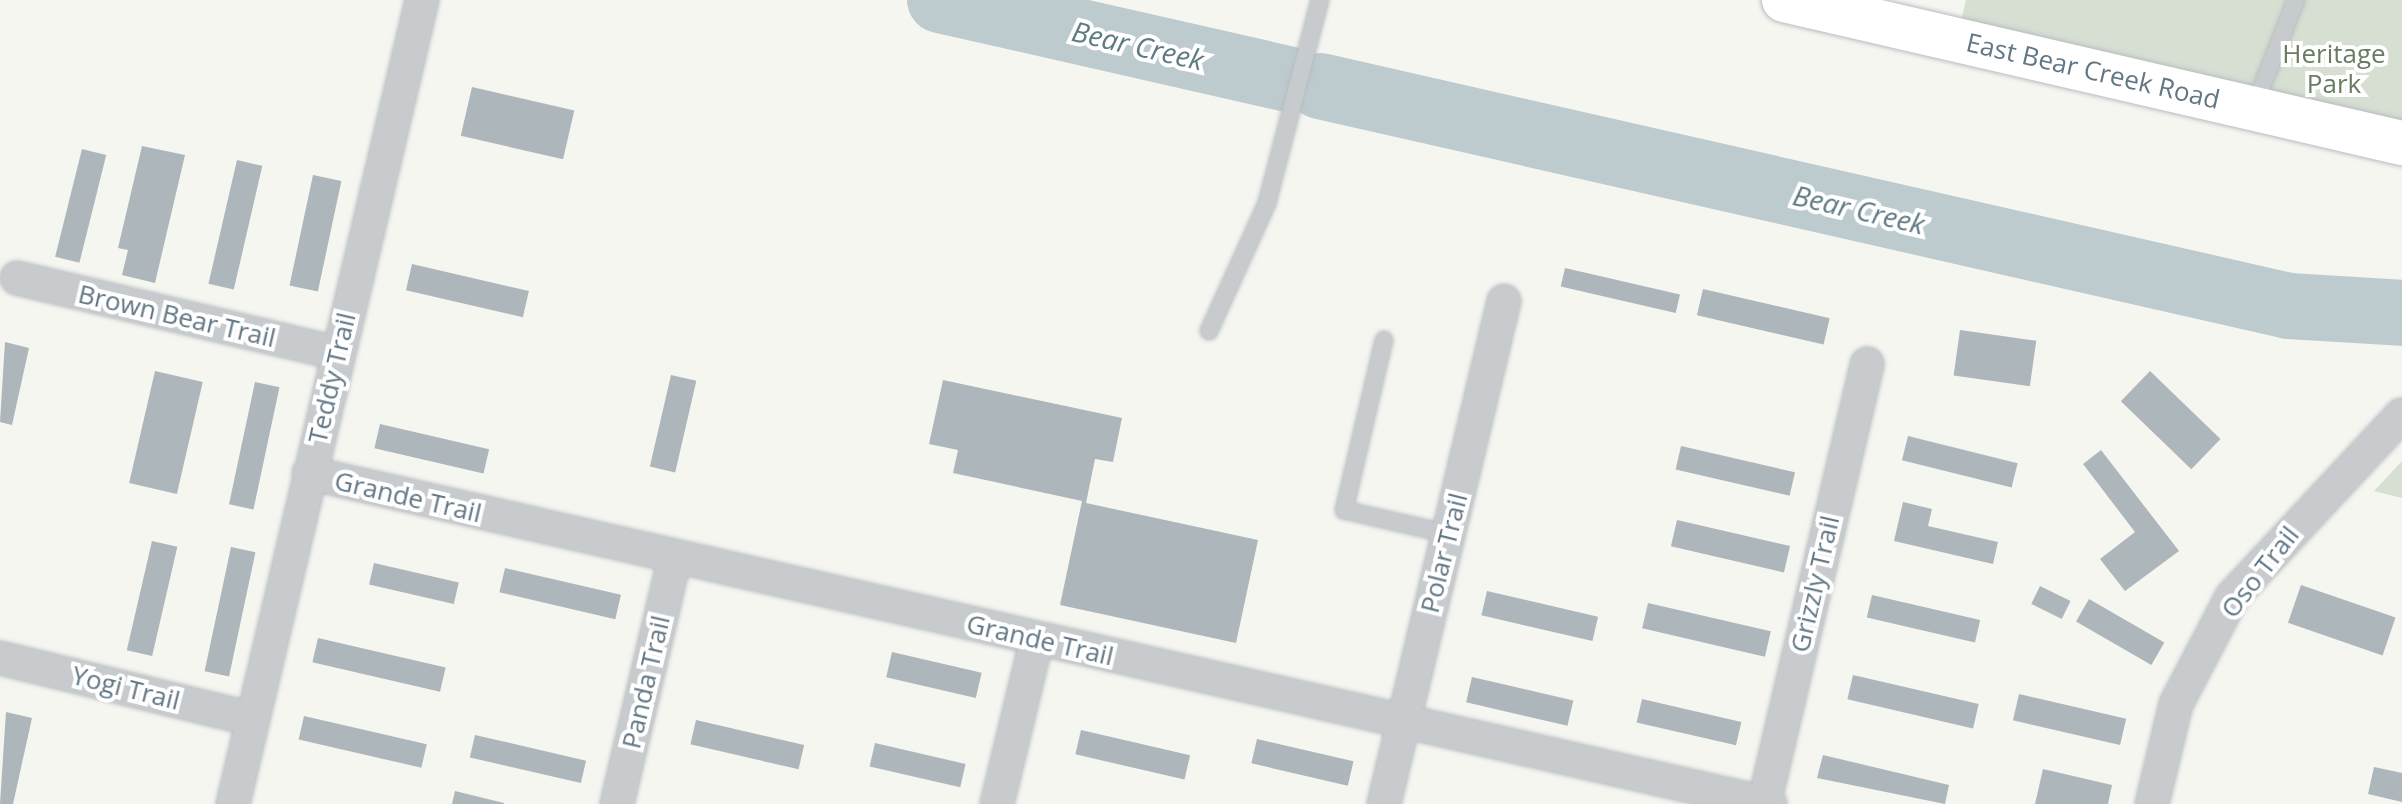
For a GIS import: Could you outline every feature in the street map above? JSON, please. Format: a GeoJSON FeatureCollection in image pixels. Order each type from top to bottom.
{"type":"FeatureCollection","features":[{"type":"Feature","properties":{"kind":"main road","name":"East Bear Creek Road"},"geometry":{"type":"LineString","coordinates":[[1784,0],[2402,143]]}},
{"type":"Feature","properties":{"kind":"street","name":"Teddy Trail"},"geometry":{"type":"LineString","coordinates":[[233,804],[422,0]]}},
{"type":"Feature","properties":{"kind":"street","name":"Brown Bear Trail"},"geometry":{"type":"LineString","coordinates":[[17,278],[338,353]]}},
{"type":"Feature","properties":{"kind":"street","name":"Polar Trail"},"geometry":{"type":"LineString","coordinates":[[1384,804],[1504,301]]}},
{"type":"Feature","properties":{"kind":"street","name":"Grizzly Trail"},"geometry":{"type":"LineString","coordinates":[[1766,804],[1867,364]]}},
{"type":"Feature","properties":{"kind":"street","name":"Oso Trail"},"geometry":{"type":"LineString","coordinates":[[2152,804],[2176,704],[2232,597],[2402,415]]}},
{"type":"Feature","properties":{"kind":"street","name":"Grande Trail"},"geometry":{"type":"LineString","coordinates":[[309,473],[674,561],[1037,639],[1766,804]]}},
{"type":"Feature","properties":{"kind":"street","name":"Panda Trail"},"geometry":{"type":"LineString","coordinates":[[617,804],[674,561]]}},
{"type":"Feature","properties":{"kind":"street"},"geometry":{"type":"LineString","coordinates":[[997,804],[1037,639]]}},
{"type":"Feature","properties":{"kind":"street","name":"Yogi Trail"},"geometry":{"type":"LineString","coordinates":[[0,658],[253,719]]}},
{"type":"Feature","properties":{"kind":"lane"},"geometry":{"type":"LineString","coordinates":[[1209,331],[1267,203],[1320,0]]}},
{"type":"Feature","properties":{"kind":"lane"},"geometry":{"type":"LineString","coordinates":[[2253,108],[2296,0]]}},
{"type":"Feature","properties":{"kind":"lane"},"geometry":{"type":"LineString","coordinates":[[1384,340],[1344,510],[1449,534]]}},
{"type":"Feature","properties":{"kind":"green space","name":"Heritage Park"},"geometry":{"type":"Polygon","coordinates":[[[1966,0],[2402,0],[2402,155],[1954,50],[1966,0]]]}},
{"type":"Feature","properties":{"kind":"green space"},"geometry":{"type":"Polygon","coordinates":[[[2402,461],[2402,498],[2374,491],[2402,461]]]}},
{"type":"Feature","properties":{"kind":"building"},"geometry":{"type":"Polygon","coordinates":[[[472,87],[574,111],[563,159],[461,136],[472,87]]]}},
{"type":"Feature","properties":{"kind":"building"},"geometry":{"type":"Polygon","coordinates":[[[142,146],[185,155],[155,283],[122,275],[128,250],[118,248],[142,146]]]}},
{"type":"Feature","properties":{"kind":"building"},"geometry":{"type":"Polygon","coordinates":[[[82,149],[106,155],[79,263],[55,257],[82,149]]]}},
{"type":"Feature","properties":{"kind":"building"},"geometry":{"type":"Polygon","coordinates":[[[237,160],[262,166],[234,290],[208,284],[237,160]]]}},
{"type":"Feature","properties":{"kind":"building"},"geometry":{"type":"Polygon","coordinates":[[[313,175],[341,181],[318,292],[290,286],[313,175]]]}},
{"type":"Feature","properties":{"kind":"building"},"geometry":{"type":"Polygon","coordinates":[[[412,264],[529,291],[523,317],[406,290],[412,264]]]}},
{"type":"Feature","properties":{"kind":"building"},"geometry":{"type":"Polygon","coordinates":[[[1565,268],[1680,295],[1676,313],[1561,287],[1565,268]]]}},
{"type":"Feature","properties":{"kind":"building"},"geometry":{"type":"Polygon","coordinates":[[[1703,289],[1830,318],[1824,345],[1697,315],[1703,289]]]}},
{"type":"Feature","properties":{"kind":"building"},"geometry":{"type":"Polygon","coordinates":[[[1960,330],[2036,341],[2030,386],[1954,376],[1960,330]]]}},
{"type":"Feature","properties":{"kind":"building"},"geometry":{"type":"Polygon","coordinates":[[[5,342],[29,348],[12,425],[0,422],[5,342]]]}},
{"type":"Feature","properties":{"kind":"building"},"geometry":{"type":"Polygon","coordinates":[[[155,371],[203,382],[177,494],[129,483],[155,371]]]}},
{"type":"Feature","properties":{"kind":"building"},"geometry":{"type":"Polygon","coordinates":[[[2150,371],[2220,439],[2191,469],[2121,401],[2150,371]]]}},
{"type":"Feature","properties":{"kind":"building"},"geometry":{"type":"Polygon","coordinates":[[[671,375],[696,381],[675,472],[650,467],[671,375]]]}},
{"type":"Feature","properties":{"kind":"building"},"geometry":{"type":"Polygon","coordinates":[[[943,380],[1122,418],[1113,462],[1095,459],[1086,503],[1258,540],[1236,643],[1060,605],[1082,501],[953,473],[958,450],[929,444],[943,380]]]}},
{"type":"Feature","properties":{"kind":"building"},"geometry":{"type":"Polygon","coordinates":[[[255,382],[279,387],[253,509],[229,504],[255,382]]]}},
{"type":"Feature","properties":{"kind":"building"},"geometry":{"type":"Polygon","coordinates":[[[380,424],[489,449],[484,474],[374,448],[380,424]]]}},
{"type":"Feature","properties":{"kind":"building"},"geometry":{"type":"Polygon","coordinates":[[[1908,436],[2018,463],[2012,488],[1902,460],[1908,436]]]}},
{"type":"Feature","properties":{"kind":"building"},"geometry":{"type":"Polygon","coordinates":[[[1681,446],[1795,472],[1790,496],[1676,469],[1681,446]]]}},
{"type":"Feature","properties":{"kind":"building"},"geometry":{"type":"Polygon","coordinates":[[[2101,450],[2179,551],[2125,591],[2100,559],[2135,532],[2083,464],[2101,450]]]}},
{"type":"Feature","properties":{"kind":"building"},"geometry":{"type":"Polygon","coordinates":[[[1903,502],[1932,509],[1928,526],[1998,542],[1993,564],[1894,541],[1903,502]]]}},
{"type":"Feature","properties":{"kind":"building"},"geometry":{"type":"Polygon","coordinates":[[[1677,520],[1790,546],[1784,572],[1671,546],[1677,520]]]}},
{"type":"Feature","properties":{"kind":"building"},"geometry":{"type":"Polygon","coordinates":[[[152,541],[177,547],[152,656],[127,650],[152,541]]]}},
{"type":"Feature","properties":{"kind":"building"},"geometry":{"type":"Polygon","coordinates":[[[231,547],[255,552],[229,676],[205,671],[231,547]]]}},
{"type":"Feature","properties":{"kind":"building"},"geometry":{"type":"Polygon","coordinates":[[[374,563],[459,583],[454,604],[369,584],[374,563]]]}},
{"type":"Feature","properties":{"kind":"building"},"geometry":{"type":"Polygon","coordinates":[[[505,568],[621,595],[615,619],[499,592],[505,568]]]}},
{"type":"Feature","properties":{"kind":"building"},"geometry":{"type":"Polygon","coordinates":[[[2301,585],[2396,618],[2383,655],[2288,623],[2301,585]]]}},
{"type":"Feature","properties":{"kind":"building"},"geometry":{"type":"Polygon","coordinates":[[[2040,586],[2071,601],[2062,619],[2031,604],[2040,586]]]}},
{"type":"Feature","properties":{"kind":"building"},"geometry":{"type":"Polygon","coordinates":[[[1487,591],[1598,617],[1592,641],[1481,615],[1487,591]]]}},
{"type":"Feature","properties":{"kind":"building"},"geometry":{"type":"Polygon","coordinates":[[[1872,595],[1980,620],[1975,642],[1867,617],[1872,595]]]}},
{"type":"Feature","properties":{"kind":"building"},"geometry":{"type":"Polygon","coordinates":[[[2089,599],[2164,643],[2151,665],[2076,622],[2089,599]]]}},
{"type":"Feature","properties":{"kind":"building"},"geometry":{"type":"Polygon","coordinates":[[[1648,603],[1771,631],[1765,657],[1642,628],[1648,603]]]}},
{"type":"Feature","properties":{"kind":"building"},"geometry":{"type":"Polygon","coordinates":[[[318,638],[446,667],[440,692],[312,662],[318,638]]]}},
{"type":"Feature","properties":{"kind":"building"},"geometry":{"type":"Polygon","coordinates":[[[892,652],[982,673],[976,698],[886,677],[892,652]]]}},
{"type":"Feature","properties":{"kind":"building"},"geometry":{"type":"Polygon","coordinates":[[[1853,675],[1979,704],[1973,728],[1847,699],[1853,675]]]}},
{"type":"Feature","properties":{"kind":"building"},"geometry":{"type":"Polygon","coordinates":[[[1472,677],[1573,700],[1567,726],[1466,702],[1472,677]]]}},
{"type":"Feature","properties":{"kind":"building"},"geometry":{"type":"Polygon","coordinates":[[[2019,694],[2126,719],[2120,745],[2013,720],[2019,694]]]}},
{"type":"Feature","properties":{"kind":"building"},"geometry":{"type":"Polygon","coordinates":[[[1642,699],[1741,722],[1736,745],[1637,722],[1642,699]]]}},
{"type":"Feature","properties":{"kind":"building"},"geometry":{"type":"Polygon","coordinates":[[[6,712],[32,718],[13,804],[0,804],[6,712]]]}},
{"type":"Feature","properties":{"kind":"building"},"geometry":{"type":"Polygon","coordinates":[[[304,716],[427,744],[421,768],[299,739],[304,716]]]}},
{"type":"Feature","properties":{"kind":"building"},"geometry":{"type":"Polygon","coordinates":[[[696,720],[804,745],[799,769],[690,744],[696,720]]]}},
{"type":"Feature","properties":{"kind":"building"},"geometry":{"type":"Polygon","coordinates":[[[1081,730],[1190,755],[1185,780],[1075,754],[1081,730]]]}},
{"type":"Feature","properties":{"kind":"building"},"geometry":{"type":"Polygon","coordinates":[[[475,735],[586,761],[581,783],[470,757],[475,735]]]}},
{"type":"Feature","properties":{"kind":"building"},"geometry":{"type":"Polygon","coordinates":[[[1257,739],[1353,761],[1348,786],[1251,763],[1257,739]]]}},
{"type":"Feature","properties":{"kind":"building"},"geometry":{"type":"Polygon","coordinates":[[[875,743],[966,764],[960,787],[870,766],[875,743]]]}},
{"type":"Feature","properties":{"kind":"building"},"geometry":{"type":"Polygon","coordinates":[[[1823,755],[1949,785],[1945,804],[1817,778],[1823,755]]]}},
{"type":"Feature","properties":{"kind":"building"},"geometry":{"type":"Polygon","coordinates":[[[2374,767],[2402,773],[2402,802],[2368,794],[2374,767]]]}},
{"type":"Feature","properties":{"kind":"building"},"geometry":{"type":"Polygon","coordinates":[[[2043,769],[2112,785],[2108,804],[2035,804],[2043,769]]]}},
{"type":"Feature","properties":{"kind":"building"},"geometry":{"type":"Polygon","coordinates":[[[455,791],[504,803],[504,804],[452,804],[455,791]]]}},
{"type":"Feature","properties":{"kind":"waterway","name":"Bear Creek"},"geometry":{"type":"LineString","coordinates":[[940,0],[1289,79]]}},
{"type":"Feature","properties":{"kind":"waterway","name":"Bear Creek"},"geometry":{"type":"LineString","coordinates":[[1320,86],[2289,306],[2402,313]]}}]}
